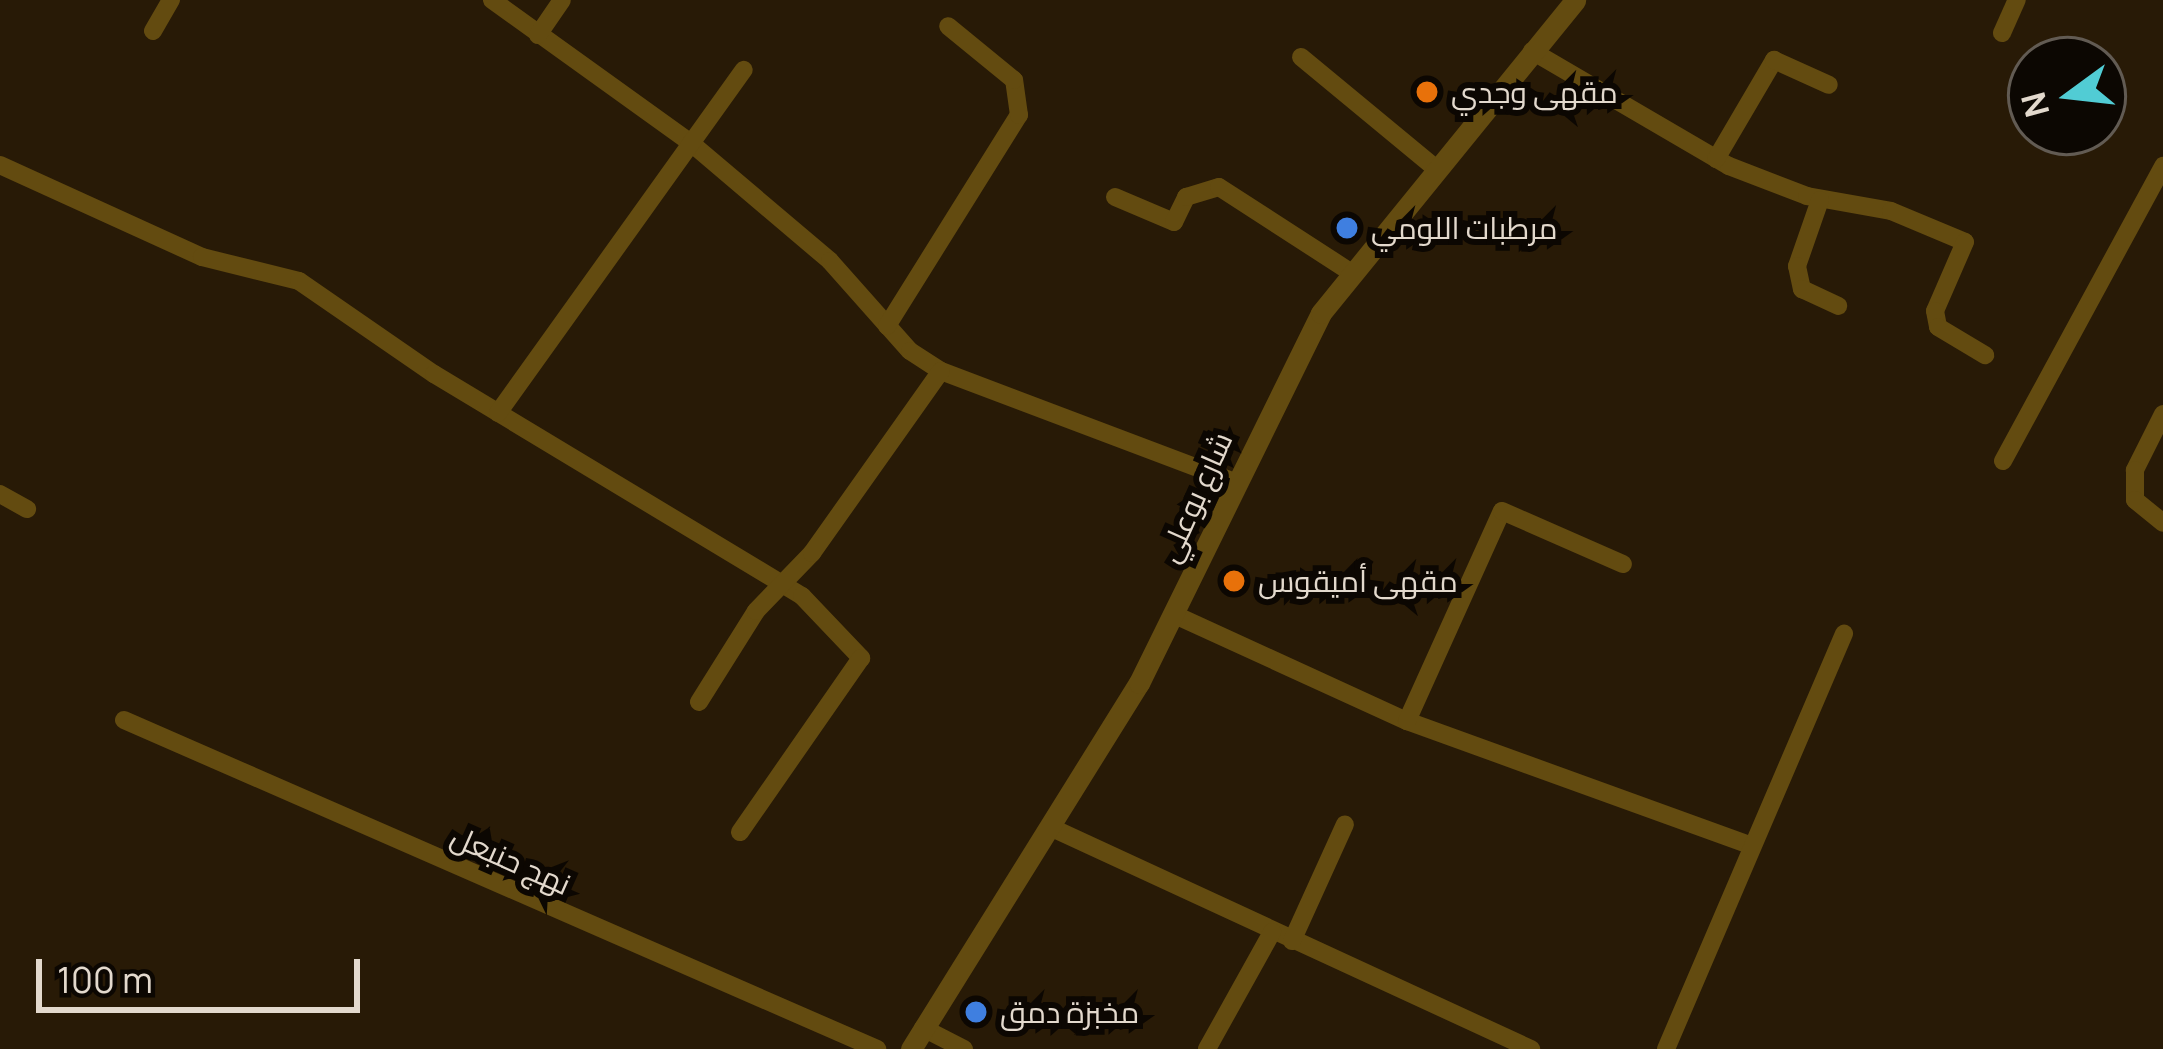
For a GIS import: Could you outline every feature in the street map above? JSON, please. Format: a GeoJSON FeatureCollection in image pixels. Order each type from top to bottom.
{"type":"FeatureCollection","features":[{"type":"Feature","properties":{"kind":"street"},"geometry":{"type":"LineString","coordinates":[[153,32],[171,0]]}},
{"type":"Feature","properties":{"kind":"street"},"geometry":{"type":"LineString","coordinates":[[492,0],[692,143],[830,261],[887,326],[941,371],[1234,482]]}},
{"type":"Feature","properties":{"kind":"street"},"geometry":{"type":"LineString","coordinates":[[538,35],[562,0]]}},
{"type":"Feature","properties":{"kind":"street","name":"شارع بوعلي"},"geometry":{"type":"LineString","coordinates":[[910,1049],[1050,827],[1175,615],[1302,344],[1349,271],[1575,0]]}},
{"type":"Feature","properties":{"kind":"street"},"geometry":{"type":"LineString","coordinates":[[2002,33],[2018,0]]}},
{"type":"Feature","properties":{"kind":"street"},"geometry":{"type":"LineString","coordinates":[[887,326],[1019,116],[1013,80],[948,26]]}},
{"type":"Feature","properties":{"kind":"street"},"geometry":{"type":"LineString","coordinates":[[1532,51],[1716,159],[1820,200],[1891,211],[1965,242],[1935,311],[1938,327],[1985,355]]}},
{"type":"Feature","properties":{"kind":"street"},"geometry":{"type":"LineString","coordinates":[[1301,57],[1434,167]]}},
{"type":"Feature","properties":{"kind":"street"},"geometry":{"type":"LineString","coordinates":[[1716,159],[1774,60],[1829,85]]}},
{"type":"Feature","properties":{"kind":"street"},"geometry":{"type":"LineString","coordinates":[[498,412],[744,70]]}},
{"type":"Feature","properties":{"kind":"street"},"geometry":{"type":"LineString","coordinates":[[0,165],[202,257],[299,281],[498,412],[786,585],[862,658],[740,832]]}},
{"type":"Feature","properties":{"kind":"street"},"geometry":{"type":"LineString","coordinates":[[2003,461],[2163,166]]}},
{"type":"Feature","properties":{"kind":"street"},"geometry":{"type":"LineString","coordinates":[[1115,197],[1174,221],[1186,197],[1220,187],[1349,271]]}},
{"type":"Feature","properties":{"kind":"street"},"geometry":{"type":"LineString","coordinates":[[1820,200],[1797,266],[1802,289],[1838,305]]}},
{"type":"Feature","properties":{"kind":"street"},"geometry":{"type":"LineString","coordinates":[[699,702],[756,611],[786,585],[941,371]]}},
{"type":"Feature","properties":{"kind":"street"},"geometry":{"type":"LineString","coordinates":[[2163,414],[2134,470],[2135,500],[2163,523]]}},
{"type":"Feature","properties":{"kind":"street"},"geometry":{"type":"LineString","coordinates":[[0,494],[27,509]]}},
{"type":"Feature","properties":{"kind":"street"},"geometry":{"type":"LineString","coordinates":[[1407,721],[1502,511],[1623,564]]}},
{"type":"Feature","properties":{"kind":"street"},"geometry":{"type":"LineString","coordinates":[[1175,615],[1407,721],[1749,844]]}},
{"type":"Feature","properties":{"kind":"street"},"geometry":{"type":"LineString","coordinates":[[1666,1049],[1749,844],[1844,633]]}},
{"type":"Feature","properties":{"kind":"street","name":"نهج حنبعل"},"geometry":{"type":"LineString","coordinates":[[124,719],[877,1049]]}},
{"type":"Feature","properties":{"kind":"street"},"geometry":{"type":"LineString","coordinates":[[1292,941],[1345,824]]}},
{"type":"Feature","properties":{"kind":"street"},"geometry":{"type":"LineString","coordinates":[[1050,827],[1531,1049]]}},
{"type":"Feature","properties":{"kind":"street"},"geometry":{"type":"LineString","coordinates":[[1207,1049],[1272,932]]}},
{"type":"Feature","properties":{"kind":"street"},"geometry":{"type":"LineString","coordinates":[[923,1028],[964,1049]]}},
{"type":"Feature","properties":{"kind":"street"},"geometry":{"type":"LineString","coordinates":[[1474,1049],[1484,1029]]}},
{"type":"Feature","properties":{"kind":"place","name":"مقهى وجدي"},"geometry":{"type":"Point","coordinates":[1427,92]}},
{"type":"Feature","properties":{"kind":"place","name":"مرطبات اللومي"},"geometry":{"type":"Point","coordinates":[1347,228]}},
{"type":"Feature","properties":{"kind":"place","name":"مقهى أميقوس"},"geometry":{"type":"Point","coordinates":[1234,581]}},
{"type":"Feature","properties":{"kind":"place","name":"مخبزة دمق"},"geometry":{"type":"Point","coordinates":[976,1012]}}]}
